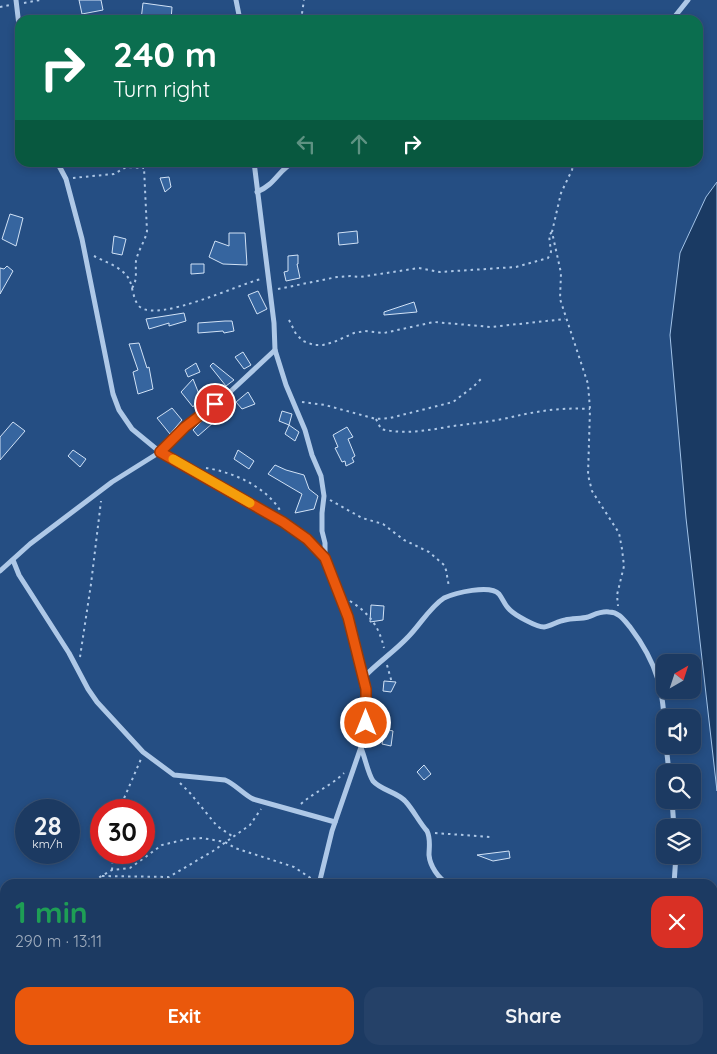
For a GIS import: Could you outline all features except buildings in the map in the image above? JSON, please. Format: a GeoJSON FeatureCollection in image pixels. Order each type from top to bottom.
{"type":"FeatureCollection","features":[{"type":"Feature","properties":{"kind":"street"},"geometry":{"type":"LineString","coordinates":[[236,0],[239,15]]}},
{"type":"Feature","properties":{"kind":"street"},"geometry":{"type":"LineString","coordinates":[[676,15],[688,0]]}},
{"type":"Feature","properties":{"kind":"street"},"geometry":{"type":"LineString","coordinates":[[16,2],[18,15]]}},
{"type":"Feature","properties":{"kind":"street"},"geometry":{"type":"LineString","coordinates":[[59,167],[66,179],[85,252],[113,394],[119,410],[132,429],[160,452],[283,522],[307,539],[325,558]]}},
{"type":"Feature","properties":{"kind":"street"},"geometry":{"type":"LineString","coordinates":[[254,167],[275,350],[320,476],[324,496],[322,530],[325,543],[325,558],[348,617],[366,689],[366,723],[361,747],[335,822],[319,879]]}},
{"type":"Feature","properties":{"kind":"street"},"geometry":{"type":"LineString","coordinates":[[257,192],[267,188],[286,167]]}},
{"type":"Feature","properties":{"kind":"street"},"geometry":{"type":"LineString","coordinates":[[0,571],[30,544],[101,490],[160,452],[185,427],[230,392],[275,350]]}},
{"type":"Feature","properties":{"kind":"street"},"geometry":{"type":"LineString","coordinates":[[13,560],[19,575],[70,653],[88,689],[97,702],[143,752],[174,775],[224,780],[231,783],[244,795],[265,803],[335,822]]}},
{"type":"Feature","properties":{"kind":"street"},"geometry":{"type":"LineString","coordinates":[[363,678],[408,637],[438,602],[450,596],[468,591],[494,591],[499,594],[509,610],[536,625],[544,626],[566,619],[587,617],[600,611],[618,614],[635,633],[656,670],[664,709]]}},
{"type":"Feature","properties":{"kind":"street"},"geometry":{"type":"LineString","coordinates":[[361,747],[373,781],[380,787],[401,797],[427,831],[430,836],[429,857],[441,879]]}},
{"type":"Feature","properties":{"kind":"street"},"geometry":{"type":"LineString","coordinates":[[674,879],[675,864]]}},
{"type":"Feature","properties":{"kind":"path"},"geometry":{"type":"LineString","coordinates":[[16,2],[40,0]]}},
{"type":"Feature","properties":{"kind":"path"},"geometry":{"type":"LineString","coordinates":[[302,15],[304,0]]}},
{"type":"Feature","properties":{"kind":"path"},"geometry":{"type":"LineString","coordinates":[[66,179],[114,174],[126,167],[144,168],[147,231],[145,241],[138,253],[135,284],[132,288]]}},
{"type":"Feature","properties":{"kind":"path"},"geometry":{"type":"LineString","coordinates":[[269,291],[337,277],[350,276],[360,278],[419,268],[440,272],[516,267],[548,258],[551,252],[549,235],[552,232],[561,193],[573,167]]}},
{"type":"Feature","properties":{"kind":"path"},"geometry":{"type":"LineString","coordinates":[[552,232],[561,273],[560,300],[588,384],[590,409],[588,475],[592,491],[619,533],[622,549],[624,566],[617,595],[618,614]]}},
{"type":"Feature","properties":{"kind":"path"},"geometry":{"type":"LineString","coordinates":[[85,252],[122,271],[128,277],[138,306],[157,312],[174,309],[267,277]]}},
{"type":"Feature","properties":{"kind":"path"},"geometry":{"type":"LineString","coordinates":[[289,320],[296,334],[303,341],[314,345],[323,345],[354,333],[366,331],[384,333],[434,322],[491,327],[566,319]]}},
{"type":"Feature","properties":{"kind":"path"},"geometry":{"type":"LineString","coordinates":[[292,402],[324,405],[376,419],[390,418],[453,402],[468,392],[483,377]]}},
{"type":"Feature","properties":{"kind":"path"},"geometry":{"type":"LineString","coordinates":[[376,419],[382,429],[391,432],[427,432],[530,412],[569,408],[590,409]]}},
{"type":"Feature","properties":{"kind":"path"},"geometry":{"type":"LineString","coordinates":[[198,467],[217,470],[239,478],[257,488],[272,499],[281,511],[283,522]]}},
{"type":"Feature","properties":{"kind":"path"},"geometry":{"type":"LineString","coordinates":[[78,669],[91,584],[101,490]]}},
{"type":"Feature","properties":{"kind":"path"},"geometry":{"type":"LineString","coordinates":[[324,496],[362,518],[383,524],[404,540],[429,552],[444,565],[450,596]]}},
{"type":"Feature","properties":{"kind":"path"},"geometry":{"type":"LineString","coordinates":[[338,592],[362,609],[373,621],[381,638],[392,683]]}},
{"type":"Feature","properties":{"kind":"path"},"geometry":{"type":"LineString","coordinates":[[125,799],[143,752]]}},
{"type":"Feature","properties":{"kind":"path"},"geometry":{"type":"LineString","coordinates":[[294,811],[354,765]]}},
{"type":"Feature","properties":{"kind":"path"},"geometry":{"type":"LineString","coordinates":[[174,775],[217,826],[233,836]]}},
{"type":"Feature","properties":{"kind":"path"},"geometry":{"type":"LineString","coordinates":[[100,876],[169,876],[250,825],[265,803]]}},
{"type":"Feature","properties":{"kind":"path"},"geometry":{"type":"LineString","coordinates":[[427,831],[437,834],[490,837]]}},
{"type":"Feature","properties":{"kind":"path"},"geometry":{"type":"LineString","coordinates":[[96,879],[112,870],[130,868],[162,845],[202,838],[225,842],[235,848],[294,866],[312,879]]}},
{"type":"Feature","properties":{"kind":"path"},"geometry":{"type":"LineString","coordinates":[[112,864],[112,870]]}},
{"type":"Feature","properties":{"kind":"water"},"geometry":{"type":"Polygon","coordinates":[[[717,182],[717,791],[686,518],[670,335],[680,253],[706,197],[717,182]]]}},
{"type":"Feature","properties":{"kind":"slow traffic"},"geometry":{"type":"LineString","coordinates":[[173,459],[250,503]]}},
{"type":"Feature","properties":{"kind":"route"},"geometry":{"type":"LineString","coordinates":[[215,404],[185,427],[160,452],[283,522],[307,539],[325,558],[348,617],[366,689],[366,723]]}}]}
